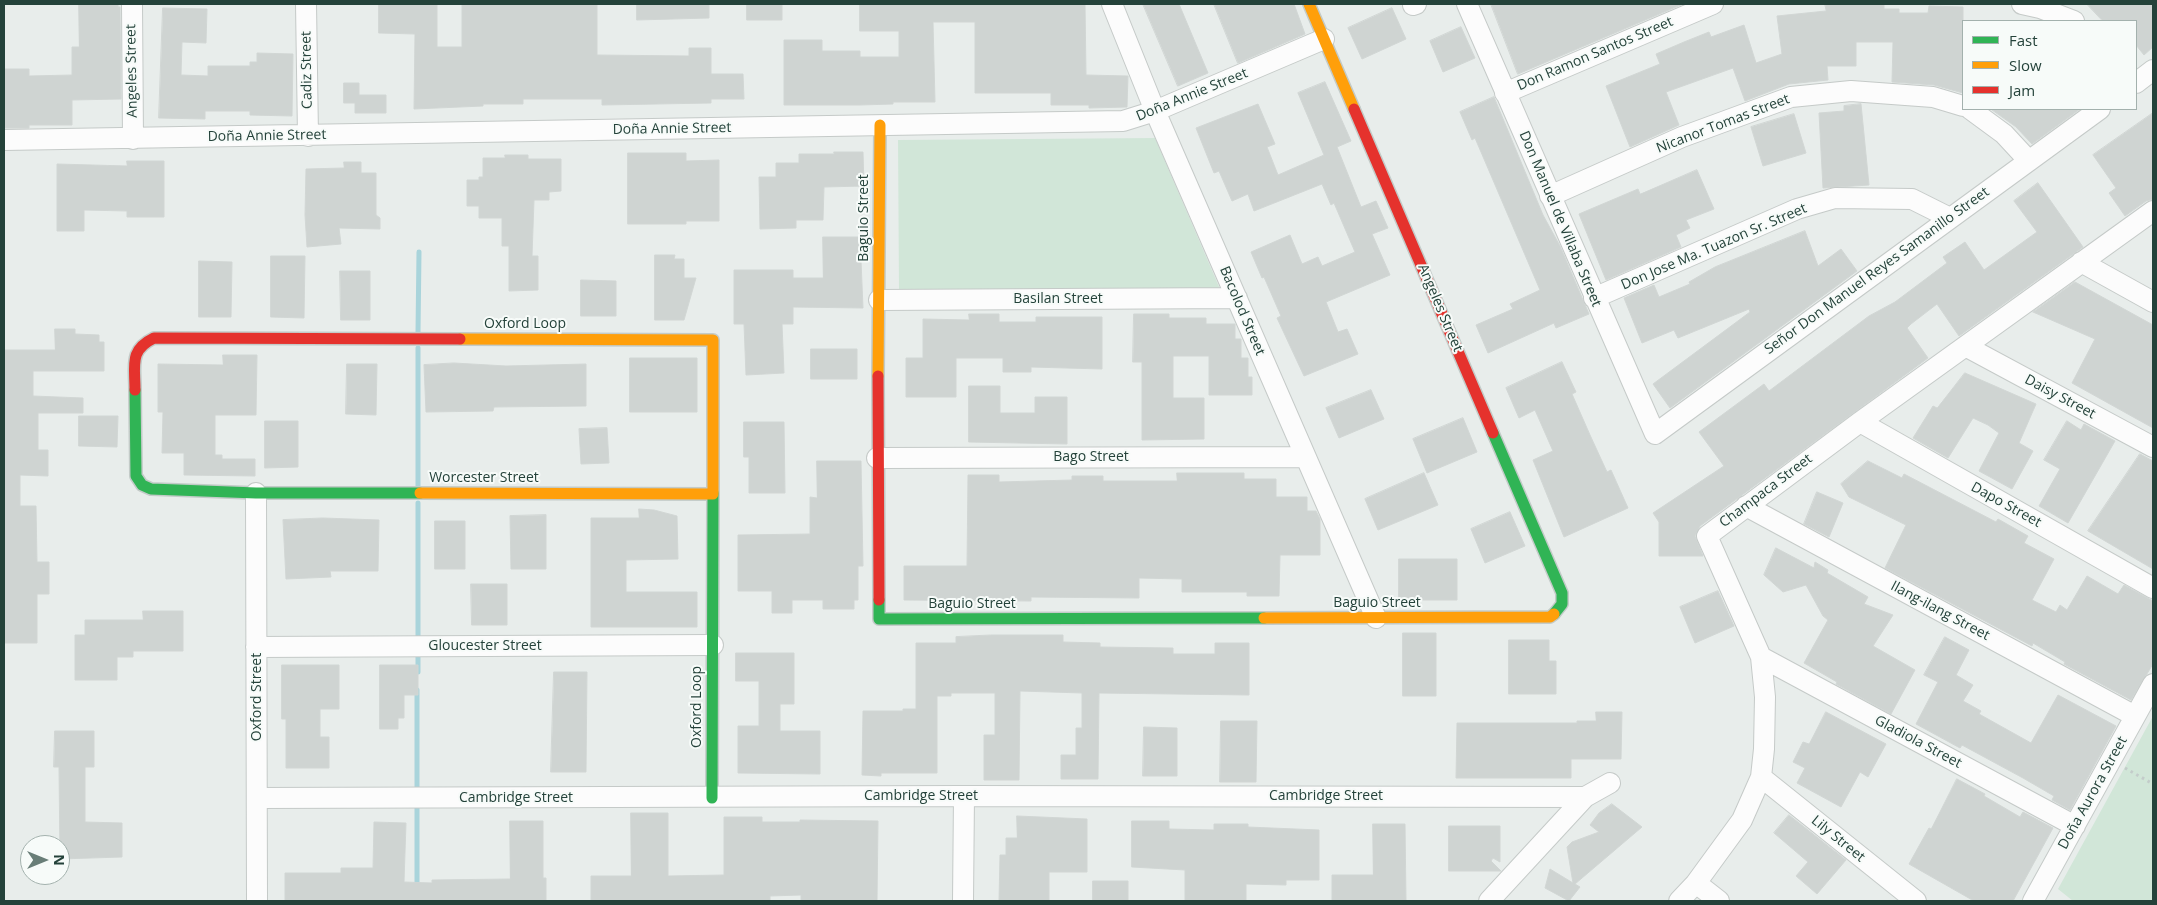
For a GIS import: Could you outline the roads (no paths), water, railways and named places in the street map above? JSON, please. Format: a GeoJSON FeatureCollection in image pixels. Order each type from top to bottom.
{"type":"FeatureCollection","features":[{"type":"Feature","properties":{"kind":"street","name":"Angeles Street"},"geometry":{"type":"LineString","coordinates":[[132,4],[133,139]]}},
{"type":"Feature","properties":{"kind":"street","name":"Cadiz Street"},"geometry":{"type":"LineString","coordinates":[[306,4],[308,136]]}},
{"type":"Feature","properties":{"kind":"street","name":"Bacolod Street"},"geometry":{"type":"LineString","coordinates":[[1112,4],[1156,111],[1376,618]]}},
{"type":"Feature","properties":{"kind":"street","name":"Angeles Street"},"geometry":{"type":"LineString","coordinates":[[1309,4],[1562,593],[1564,603],[1558,612]]}},
{"type":"Feature","properties":{"kind":"street","name":"Don Manuel de Villaba Street"},"geometry":{"type":"LineString","coordinates":[[1467,4],[1655,434]]}},
{"type":"Feature","properties":{"kind":"street","name":"Don Ramon Santos Street"},"geometry":{"type":"LineString","coordinates":[[1505,93],[1713,4]]}},
{"type":"Feature","properties":{"kind":"street"},"geometry":{"type":"LineString","coordinates":[[2022,4],[2040,8],[2071,20]]}},
{"type":"Feature","properties":{"kind":"street","name":"Doña Annie Street"},"geometry":{"type":"LineString","coordinates":[[4,140],[1123,121],[1156,111],[1324,39]]}},
{"type":"Feature","properties":{"kind":"street","name":"Nicanor Tomas Street"},"geometry":{"type":"LineString","coordinates":[[1550,196],[1682,137],[1791,97],[1851,90],[1934,97],[1962,106]]}},
{"type":"Feature","properties":{"kind":"street"},"geometry":{"type":"LineString","coordinates":[[1971,110],[2004,134],[2029,161]]}},
{"type":"Feature","properties":{"kind":"street","name":"Señor Don Manuel Reyes Samanillo Street"},"geometry":{"type":"LineString","coordinates":[[1655,434],[2099,110]]}},
{"type":"Feature","properties":{"kind":"street","name":"Baguio Street"},"geometry":{"type":"LineString","coordinates":[[880,125],[877,458],[879,619],[1541,618],[1550,617],[1558,612]]}},
{"type":"Feature","properties":{"kind":"street","name":"Don Jose Ma. Tuazon Sr. Street"},"geometry":{"type":"LineString","coordinates":[[1594,298],[1797,209],[1835,198],[1912,199],[1950,218]]}},
{"type":"Feature","properties":{"kind":"street","name":"Champaca Street"},"geometry":{"type":"LineString","coordinates":[[1679,901],[1696,883],[1742,820],[1760,777],[1764,748],[1765,697],[1761,657],[1707,536],[1860,422],[1967,347],[2080,262],[2153,211]]}},
{"type":"Feature","properties":{"kind":"street"},"geometry":{"type":"LineString","coordinates":[[2080,262],[2153,302]]}},
{"type":"Feature","properties":{"kind":"street","name":"Basilan Street"},"geometry":{"type":"LineString","coordinates":[[879,300],[1237,298]]}},
{"type":"Feature","properties":{"kind":"street","name":"Oxford Loop"},"geometry":{"type":"LineString","coordinates":[[256,493],[152,489],[142,485],[136,476],[135,355],[141,344],[154,338],[713,340],[712,798]]}},
{"type":"Feature","properties":{"kind":"street","name":"Daisy Street"},"geometry":{"type":"LineString","coordinates":[[1967,347],[2153,447]]}},
{"type":"Feature","properties":{"kind":"street","name":"Dapo Street"},"geometry":{"type":"LineString","coordinates":[[1860,422],[2153,588]]}},
{"type":"Feature","properties":{"kind":"street","name":"Bago Street"},"geometry":{"type":"LineString","coordinates":[[877,458],[1305,457]]}},
{"type":"Feature","properties":{"kind":"street","name":"Worcester Street"},"geometry":{"type":"LineString","coordinates":[[256,493],[713,494]]}},
{"type":"Feature","properties":{"kind":"street","name":"Oxford Street"},"geometry":{"type":"LineString","coordinates":[[256,493],[257,901]]}},
{"type":"Feature","properties":{"kind":"street","name":"Ilang-ilang Street"},"geometry":{"type":"LineString","coordinates":[[1746,506],[2135,716]]}},
{"type":"Feature","properties":{"kind":"street","name":"Gloucester Street"},"geometry":{"type":"LineString","coordinates":[[256,647],[713,645]]}},
{"type":"Feature","properties":{"kind":"street","name":"Gladiola Street"},"geometry":{"type":"LineString","coordinates":[[1761,657],[2075,826]]}},
{"type":"Feature","properties":{"kind":"street","name":"Doña Aurora Street"},"geometry":{"type":"LineString","coordinates":[[2033,901],[2153,684]]}},
{"type":"Feature","properties":{"kind":"street","name":"Lily Street"},"geometry":{"type":"LineString","coordinates":[[1760,777],[1916,901]]}},
{"type":"Feature","properties":{"kind":"street","name":"Cambridge Street"},"geometry":{"type":"LineString","coordinates":[[1489,901],[1585,797],[1610,783]]}},
{"type":"Feature","properties":{"kind":"street"},"geometry":{"type":"LineString","coordinates":[[964,796],[964,901]]}},
{"type":"Feature","properties":{"kind":"street","name":"Cambridge Street"},"geometry":{"type":"LineString","coordinates":[[257,798],[1585,797]]}},
{"type":"Feature","properties":{"kind":"street"},"geometry":{"type":"LineString","coordinates":[[1696,883],[1719,901]]}},
{"type":"Feature","properties":{"kind":"waterway"},"geometry":{"type":"LineString","coordinates":[[418,332],[419,252]]}},
{"type":"Feature","properties":{"kind":"waterway"},"geometry":{"type":"LineString","coordinates":[[418,348],[418,487]]}},
{"type":"Feature","properties":{"kind":"waterway"},"geometry":{"type":"LineString","coordinates":[[418,503],[418,642]]}},
{"type":"Feature","properties":{"kind":"waterway"},"geometry":{"type":"LineString","coordinates":[[418,650],[418,672]]}},
{"type":"Feature","properties":{"kind":"waterway"},"geometry":{"type":"LineString","coordinates":[[417,690],[417,794]]}},
{"type":"Feature","properties":{"kind":"waterway"},"geometry":{"type":"LineString","coordinates":[[417,803],[417,901]]}}]}
